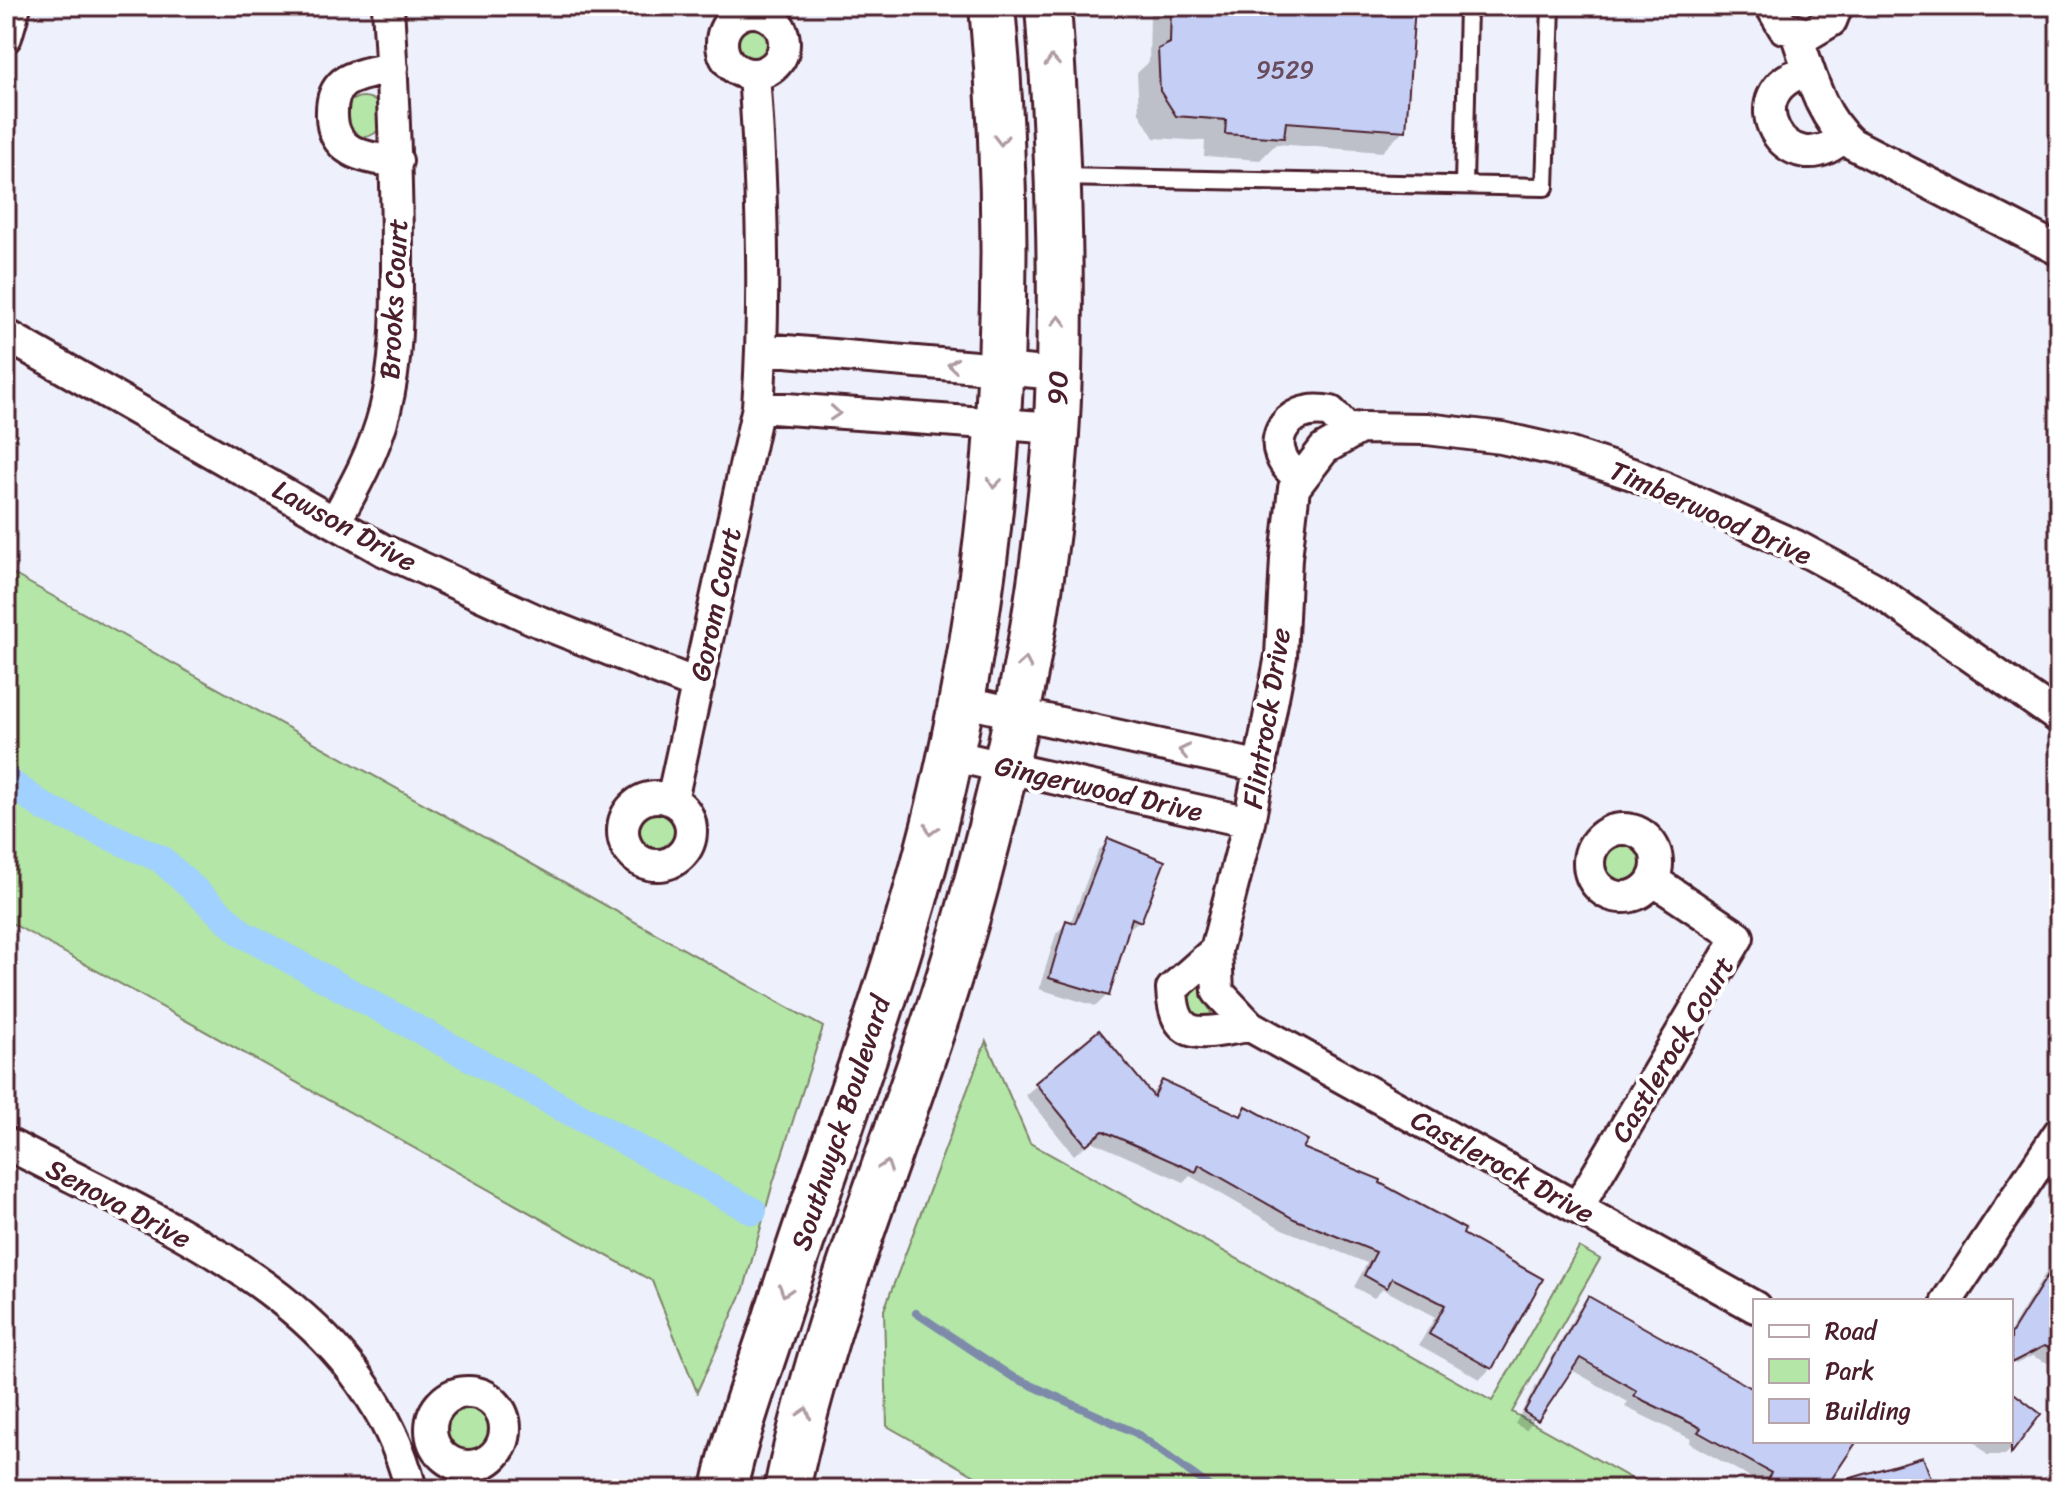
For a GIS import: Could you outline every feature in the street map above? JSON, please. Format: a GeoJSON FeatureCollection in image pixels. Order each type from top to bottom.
{"type":"FeatureCollection","features":[{"type":"Feature","properties":{"kind":"street"},"geometry":{"type":"LineString","coordinates":[[6,37],[15,6]]}},
{"type":"Feature","properties":{"kind":"street","name":"Brooks Court"},"geometry":{"type":"LineString","coordinates":[[335,522],[371,453],[391,378],[397,313],[397,161],[388,6]]}},
{"type":"Feature","properties":{"kind":"street","name":"90"},"geometry":{"type":"LineString","coordinates":[[950,755],[990,518],[1000,424],[1000,113],[992,6]]}},
{"type":"Feature","properties":{"kind":"street","name":"90"},"geometry":{"type":"LineString","coordinates":[[1004,767],[1036,598],[1056,428],[1059,177],[1048,6]]}},
{"type":"Feature","properties":{"kind":"street"},"geometry":{"type":"LineString","coordinates":[[1771,6],[1784,28],[1809,34],[1831,21],[1837,6]]}},
{"type":"Feature","properties":{"kind":"street"},"geometry":{"type":"LineString","coordinates":[[1796,33],[1821,105],[1844,136],[2059,250]]}},
{"type":"Feature","properties":{"kind":"street"},"geometry":{"type":"LineString","coordinates":[[392,68],[343,83],[332,99],[332,118],[336,139],[351,153],[371,159],[397,161]]}},
{"type":"Feature","properties":{"kind":"street"},"geometry":{"type":"LineString","coordinates":[[1809,71],[1793,74],[1780,84],[1771,98],[1769,115],[1774,131],[1784,144],[1799,151],[1816,153],[1832,147],[1844,136]]}},
{"type":"Feature","properties":{"kind":"street","name":"Gorom Court"},"geometry":{"type":"LineString","coordinates":[[672,800],[758,407],[762,349],[760,162],[754,74]]}},
{"type":"Feature","properties":{"kind":"street","name":"Lawson Drive"},"geometry":{"type":"LineString","coordinates":[[6,335],[383,550],[540,622],[698,685]]}},
{"type":"Feature","properties":{"kind":"street"},"geometry":{"type":"LineString","coordinates":[[762,349],[1059,374]]}},
{"type":"Feature","properties":{"kind":"street"},"geometry":{"type":"LineString","coordinates":[[758,407],[1056,428]]}},
{"type":"Feature","properties":{"kind":"street"},"geometry":{"type":"LineString","coordinates":[[1301,478],[1289,471],[1281,458],[1278,444],[1290,418],[1302,411],[1331,412],[1350,433]]}},
{"type":"Feature","properties":{"kind":"street","name":"Timberwood Drive"},"geometry":{"type":"LineString","coordinates":[[1324,449],[1360,428],[1427,429],[1502,438],[1568,453],[1635,475],[1796,546],[1872,587],[2059,718]]}},
{"type":"Feature","properties":{"kind":"street","name":"Flintrock Drive"},"geometry":{"type":"LineString","coordinates":[[1218,992],[1216,950],[1249,822],[1281,656],[1286,558],[1294,488],[1324,449]]}},
{"type":"Feature","properties":{"kind":"street","name":"Gingerwood Drive"},"geometry":{"type":"LineString","coordinates":[[961,701],[1261,767]]}},
{"type":"Feature","properties":{"kind":"street","name":"Gingerwood Drive"},"geometry":{"type":"LineString","coordinates":[[950,755],[1249,822]]}},
{"type":"Feature","properties":{"kind":"street","name":"Southwyck Boulevard"},"geometry":{"type":"LineString","coordinates":[[724,1489],[799,1247],[915,899],[950,755]]}},
{"type":"Feature","properties":{"kind":"street","name":"Southwyck Boulevard"},"geometry":{"type":"LineString","coordinates":[[787,1489],[799,1431],[831,1326],[968,915],[1004,767]]}},
{"type":"Feature","properties":{"kind":"street","name":"Castlerock Court"},"geometry":{"type":"LineString","coordinates":[[1578,1207],[1738,937],[1653,880]]}},
{"type":"Feature","properties":{"kind":"street"},"geometry":{"type":"LineString","coordinates":[[915,899],[968,915]]}},
{"type":"Feature","properties":{"kind":"street"},"geometry":{"type":"LineString","coordinates":[[1216,950],[1172,989],[1173,1011],[1183,1026],[1204,1035],[1250,1026]]}},
{"type":"Feature","properties":{"kind":"street","name":"Castlerock Drive"},"geometry":{"type":"LineString","coordinates":[[1218,992],[1250,1026],[1753,1306]]}},
{"type":"Feature","properties":{"kind":"street"},"geometry":{"type":"LineString","coordinates":[[1948,1299],[2059,1133]]}},
{"type":"Feature","properties":{"kind":"street","name":"Senova Drive"},"geometry":{"type":"LineString","coordinates":[[6,1143],[231,1263],[301,1314],[345,1358],[379,1405],[407,1476]]}},
{"type":"Feature","properties":{"kind":"street"},"geometry":{"type":"LineString","coordinates":[[407,1476],[434,1444]]}},
{"type":"Feature","properties":{"kind":"lane"},"geometry":{"type":"LineString","coordinates":[[1464,185],[1468,6]]}},
{"type":"Feature","properties":{"kind":"lane"},"geometry":{"type":"LineString","coordinates":[[1059,177],[1545,187],[1551,6]]}},
{"type":"Feature","properties":{"kind":"green space"},"geometry":{"type":"Polygon","coordinates":[[[752,24],[766,30],[772,44],[766,58],[752,64],[738,58],[732,44],[738,30],[752,24]]]}},
{"type":"Feature","properties":{"kind":"green space"},"geometry":{"type":"Polygon","coordinates":[[[363,97],[377,103],[383,117],[377,131],[363,137],[349,131],[343,117],[349,103],[363,97]]]}},
{"type":"Feature","properties":{"kind":"green space"},"geometry":{"type":"Polygon","coordinates":[[[6,570],[823,1027],[773,1183],[744,1289],[697,1392],[652,1281],[6,920],[6,570]]]}},
{"type":"Feature","properties":{"kind":"green space"},"geometry":{"type":"Polygon","coordinates":[[[649,785],[663,785],[675,790],[685,800],[690,819],[685,838],[675,848],[663,853],[649,853],[637,848],[627,838],[622,826],[622,812],[627,800],[637,790],[649,785]]]}},
{"type":"Feature","properties":{"kind":"green space"},"geometry":{"type":"Polygon","coordinates":[[[1610,827],[1624,827],[1636,832],[1646,842],[1651,861],[1646,880],[1636,890],[1624,895],[1610,895],[1598,890],[1588,880],[1583,868],[1583,854],[1588,842],[1598,832],[1610,827]]]}},
{"type":"Feature","properties":{"kind":"green space"},"geometry":{"type":"Polygon","coordinates":[[[1198,981],[1212,1015],[1209,1018],[1191,1014],[1185,998],[1198,981]]]}},
{"type":"Feature","properties":{"kind":"green space"},"geometry":{"type":"Polygon","coordinates":[[[986,1041],[1030,1143],[1492,1401],[1579,1247],[1600,1259],[1512,1412],[1650,1489],[998,1489],[887,1426],[884,1310],[986,1041]]]}},
{"type":"Feature","properties":{"kind":"green space"},"geometry":{"type":"Polygon","coordinates":[[[461,1396],[475,1396],[487,1401],[497,1411],[502,1430],[497,1449],[487,1459],[475,1464],[461,1464],[449,1459],[439,1449],[434,1437],[434,1423],[439,1411],[449,1401],[461,1396]]]}},
{"type":"Feature","properties":{"kind":"building"},"geometry":{"type":"Polygon","coordinates":[[[1171,6],[1415,6],[1406,131],[1286,122],[1284,138],[1225,134],[1226,120],[1176,116],[1160,91],[1158,49],[1170,43],[1171,6]]]}},
{"type":"Feature","properties":{"kind":"building"},"geometry":{"type":"Polygon","coordinates":[[[1108,838],[1165,861],[1141,922],[1132,918],[1109,996],[1049,978],[1066,920],[1075,923],[1108,838]]]}},
{"type":"Feature","properties":{"kind":"building"},"geometry":{"type":"Polygon","coordinates":[[[1099,1030],[1154,1097],[1162,1080],[1241,1116],[1246,1106],[1308,1140],[1303,1148],[1381,1180],[1380,1183],[1465,1229],[1463,1234],[1543,1279],[1492,1369],[1429,1334],[1445,1305],[1392,1278],[1387,1288],[1364,1275],[1376,1252],[1294,1219],[1199,1165],[1196,1172],[1103,1131],[1086,1145],[1035,1083],[1099,1030]]]}},
{"type":"Feature","properties":{"kind":"building"},"geometry":{"type":"Polygon","coordinates":[[[2059,1257],[2059,1352],[2044,1346],[2013,1362],[2013,1331],[2059,1257]]]}},
{"type":"Feature","properties":{"kind":"building"},"geometry":{"type":"Polygon","coordinates":[[[1588,1296],[1753,1389],[1753,1443],[1856,1443],[1825,1489],[1762,1489],[1771,1473],[1698,1432],[1701,1428],[1634,1396],[1637,1391],[1580,1358],[1538,1421],[1524,1412],[1588,1296]]]}},
{"type":"Feature","properties":{"kind":"building"},"geometry":{"type":"Polygon","coordinates":[[[2013,1393],[2041,1414],[2011,1454],[2013,1443],[2013,1393]]]}},
{"type":"Feature","properties":{"kind":"building"},"geometry":{"type":"Polygon","coordinates":[[[1923,1457],[1935,1489],[1835,1489],[1834,1483],[1923,1457]]]}},
{"type":"Feature","properties":{"kind":"waterway"},"geometry":{"type":"LineString","coordinates":[[6,780],[44,807],[161,859],[243,934],[753,1211]]}},
{"type":"Feature","properties":{"kind":"waterway"},"geometry":{"type":"LineString","coordinates":[[916,1313],[1011,1376],[1136,1433],[1213,1489]]}}]}
